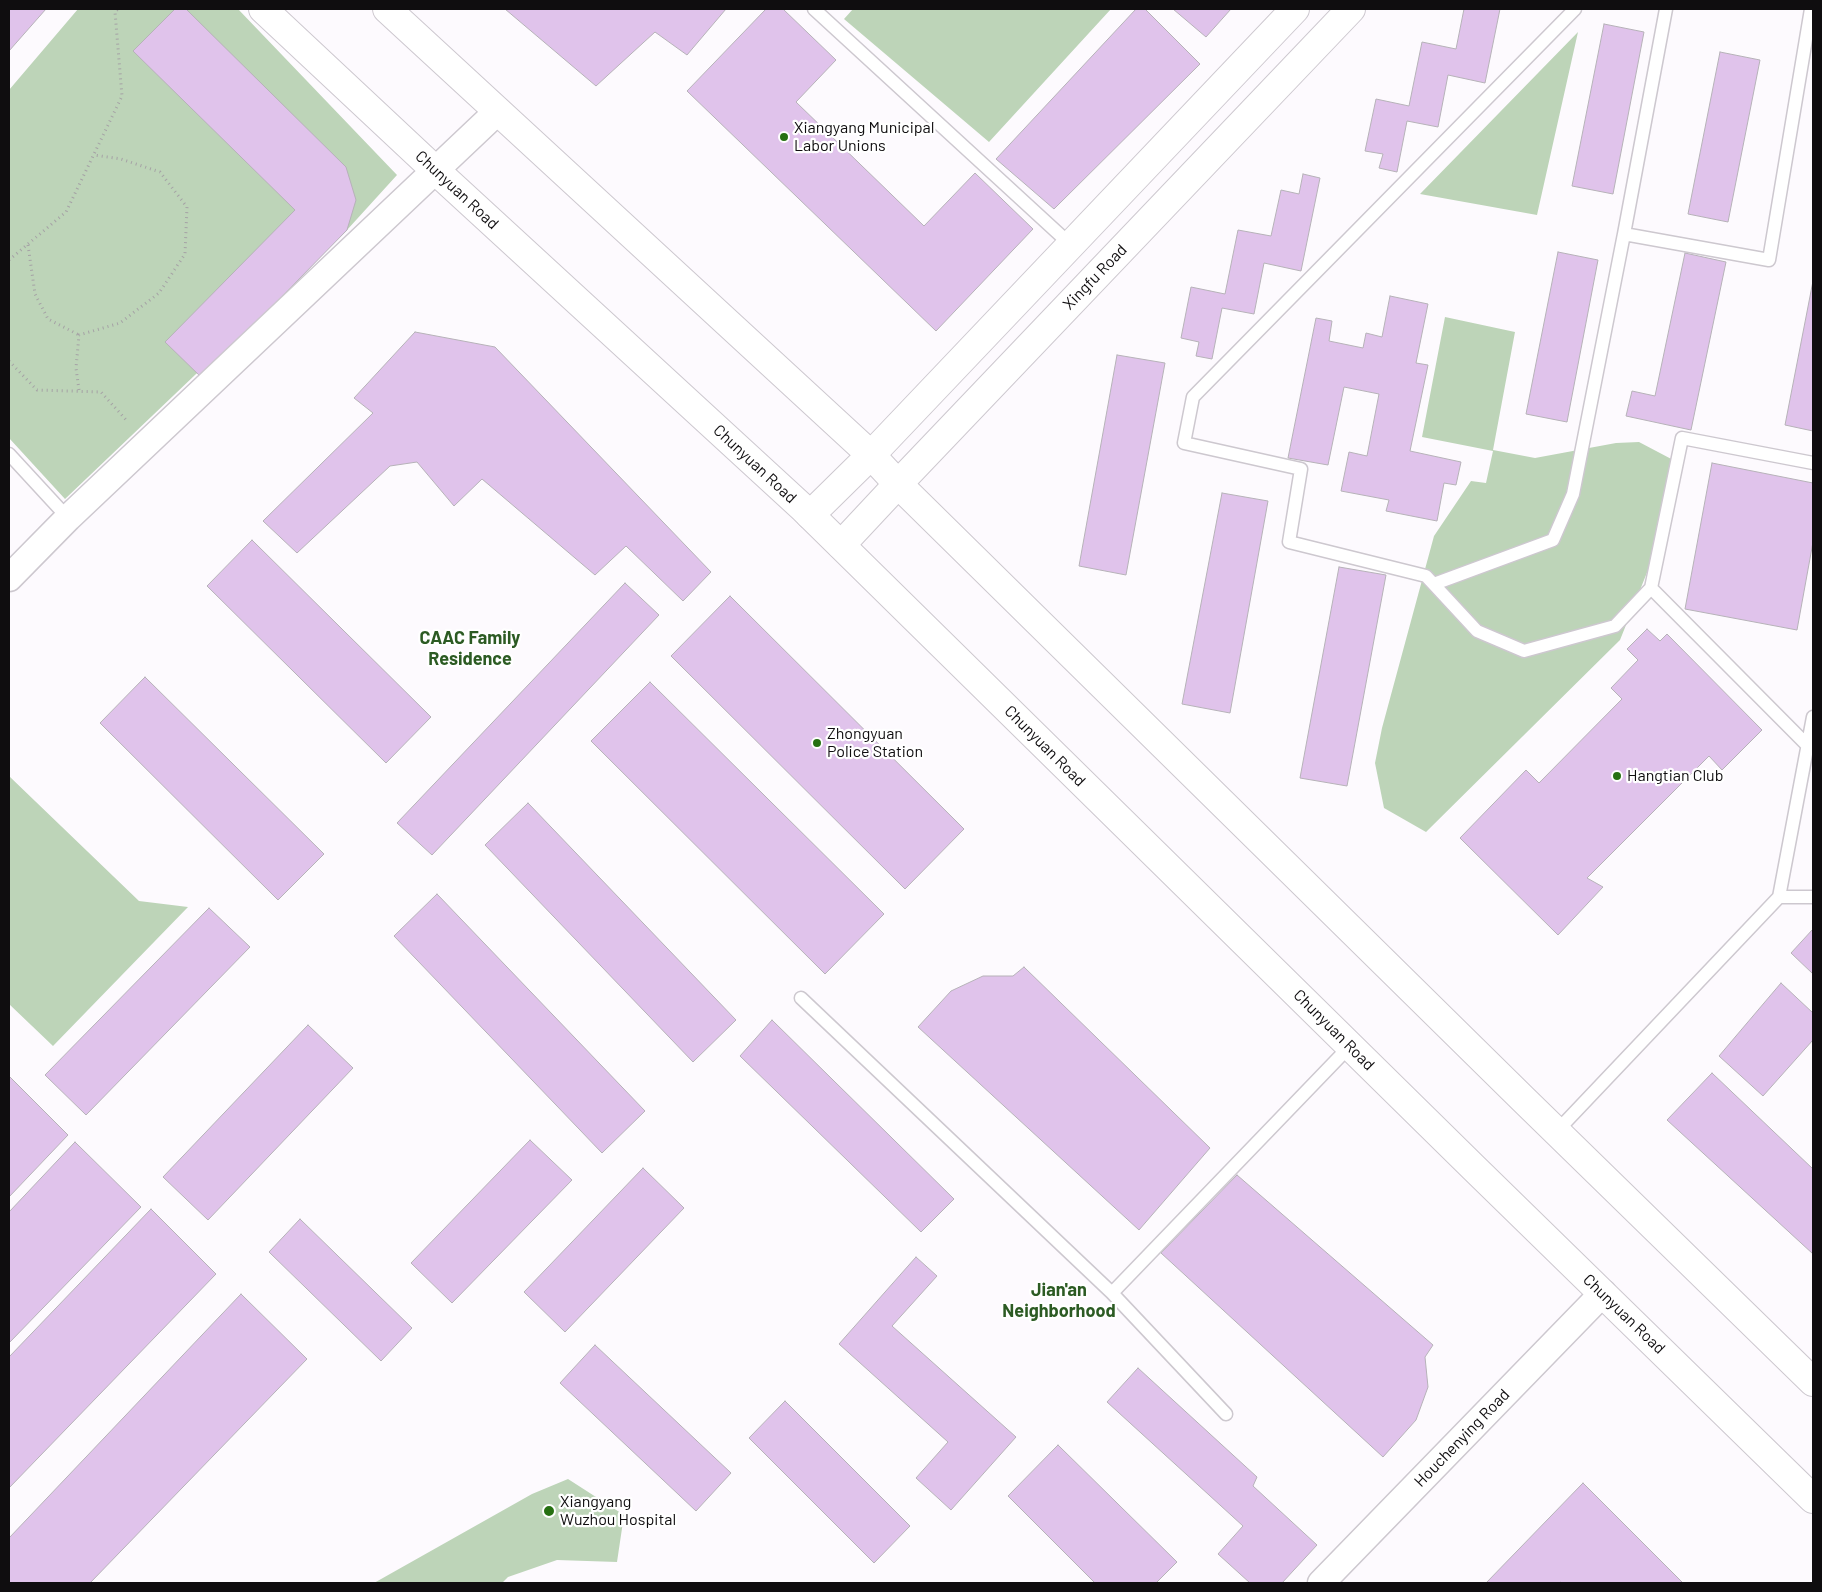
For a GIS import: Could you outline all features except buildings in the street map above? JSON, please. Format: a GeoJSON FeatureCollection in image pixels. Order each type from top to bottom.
{"type":"FeatureCollection","features":[{"type":"Feature","properties":{"kind":"main road","name":"Chunyuan Road"},"geometry":{"type":"LineString","coordinates":[[263,9],[810,515],[1813,1499]]}},
{"type":"Feature","properties":{"kind":"main road"},"geometry":{"type":"LineString","coordinates":[[387,9],[871,455],[898,484],[1556,1132],[1813,1382]]}},
{"type":"Feature","properties":{"kind":"main road"},"geometry":{"type":"LineString","coordinates":[[810,515],[871,455],[1295,9]]}},
{"type":"Feature","properties":{"kind":"main road","name":"Xingfu Road"},"geometry":{"type":"LineString","coordinates":[[841,545],[1351,9]]}},
{"type":"Feature","properties":{"kind":"street"},"geometry":{"type":"LineString","coordinates":[[9,578],[147,442],[498,112]]}},
{"type":"Feature","properties":{"kind":"street","name":"Houchenying Road"},"geometry":{"type":"LineString","coordinates":[[1321,1583],[1603,1293]]}},
{"type":"Feature","properties":{"kind":"lane"},"geometry":{"type":"LineString","coordinates":[[814,9],[1071,245]]}},
{"type":"Feature","properties":{"kind":"lane"},"geometry":{"type":"LineString","coordinates":[[1575,9],[1193,397],[1184,443],[1302,469],[1288,542],[1426,576],[1477,631],[1524,651],[1615,626],[1651,588],[1682,438],[1813,463]]}},
{"type":"Feature","properties":{"kind":"lane"},"geometry":{"type":"LineString","coordinates":[[1434,584],[1553,540],[1573,494],[1666,9]]}},
{"type":"Feature","properties":{"kind":"lane"},"geometry":{"type":"LineString","coordinates":[[1624,234],[1769,260],[1811,9]]}},
{"type":"Feature","properties":{"kind":"lane"},"geometry":{"type":"LineString","coordinates":[[9,454],[68,518]]}},
{"type":"Feature","properties":{"kind":"lane"},"geometry":{"type":"LineString","coordinates":[[1651,588],[1808,746]]}},
{"type":"Feature","properties":{"kind":"lane"},"geometry":{"type":"LineString","coordinates":[[1556,1132],[1779,897],[1813,716]]}},
{"type":"Feature","properties":{"kind":"lane"},"geometry":{"type":"LineString","coordinates":[[1779,897],[1813,897]]}},
{"type":"Feature","properties":{"kind":"lane"},"geometry":{"type":"LineString","coordinates":[[802,998],[1112,1293],[1226,1414]]}},
{"type":"Feature","properties":{"kind":"lane"},"geometry":{"type":"LineString","coordinates":[[1112,1293],[1350,1046]]}},
{"type":"Feature","properties":{"kind":"path"},"geometry":{"type":"LineString","coordinates":[[9,260],[66,212],[122,96],[115,12],[118,9]]}},
{"type":"Feature","properties":{"kind":"path"},"geometry":{"type":"LineString","coordinates":[[28,245],[35,294],[48,319],[79,335],[120,322],[159,293],[185,254],[187,207],[160,172],[121,159],[94,155]]}},
{"type":"Feature","properties":{"kind":"path"},"geometry":{"type":"LineString","coordinates":[[78,390],[76,368],[79,335]]}},
{"type":"Feature","properties":{"kind":"path"},"geometry":{"type":"LineString","coordinates":[[9,361],[37,390],[101,392],[147,442]]}},
{"type":"Feature","properties":{"kind":"green space"},"geometry":{"type":"Polygon","coordinates":[[[78,9],[238,9],[397,175],[347,230],[65,499],[9,438],[9,90],[78,9]]]}},
{"type":"Feature","properties":{"kind":"green space"},"geometry":{"type":"Polygon","coordinates":[[[853,9],[1111,9],[989,142],[844,19],[853,9]]]}},
{"type":"Feature","properties":{"kind":"green space"},"geometry":{"type":"Polygon","coordinates":[[[1578,32],[1537,215],[1420,194],[1578,32]]]}},
{"type":"Feature","properties":{"kind":"green space"},"geometry":{"type":"Polygon","coordinates":[[[1445,317],[1515,332],[1493,450],[1535,458],[1616,443],[1639,442],[1677,462],[1662,535],[1620,640],[1426,832],[1384,808],[1375,763],[1382,728],[1434,536],[1471,481],[1486,483],[1493,451],[1422,437],[1445,317]]]}},
{"type":"Feature","properties":{"kind":"green space"},"geometry":{"type":"Polygon","coordinates":[[[9,776],[139,901],[188,907],[53,1046],[9,1004],[9,776]]]}},
{"type":"Feature","properties":{"kind":"green space"},"geometry":{"type":"Polygon","coordinates":[[[568,1479],[624,1515],[617,1562],[557,1560],[508,1577],[502,1583],[374,1583],[532,1494],[568,1479]]]}},
{"type":"Feature","properties":{"kind":"place","name":"Xiangyang Municipal Labor Unions"},"geometry":{"type":"Point","coordinates":[784,137]}},
{"type":"Feature","properties":{"kind":"place","name":"Zhongyuan Police Station"},"geometry":{"type":"Point","coordinates":[817,743]}},
{"type":"Feature","properties":{"kind":"place","name":"Hangtian Club"},"geometry":{"type":"Point","coordinates":[1617,776]}},
{"type":"Feature","properties":{"kind":"place","name":"Xiangyang Wuzhou Hospital"},"geometry":{"type":"Point","coordinates":[549,1511]}},
{"type":"Feature","properties":{"kind":"district","name":"CAAC Family Residence"},"geometry":{"type":"Point","coordinates":[470,648]}},
{"type":"Feature","properties":{"kind":"district","name":"Jian'an Neighborhood"},"geometry":{"type":"Point","coordinates":[1059,1300]}}]}
